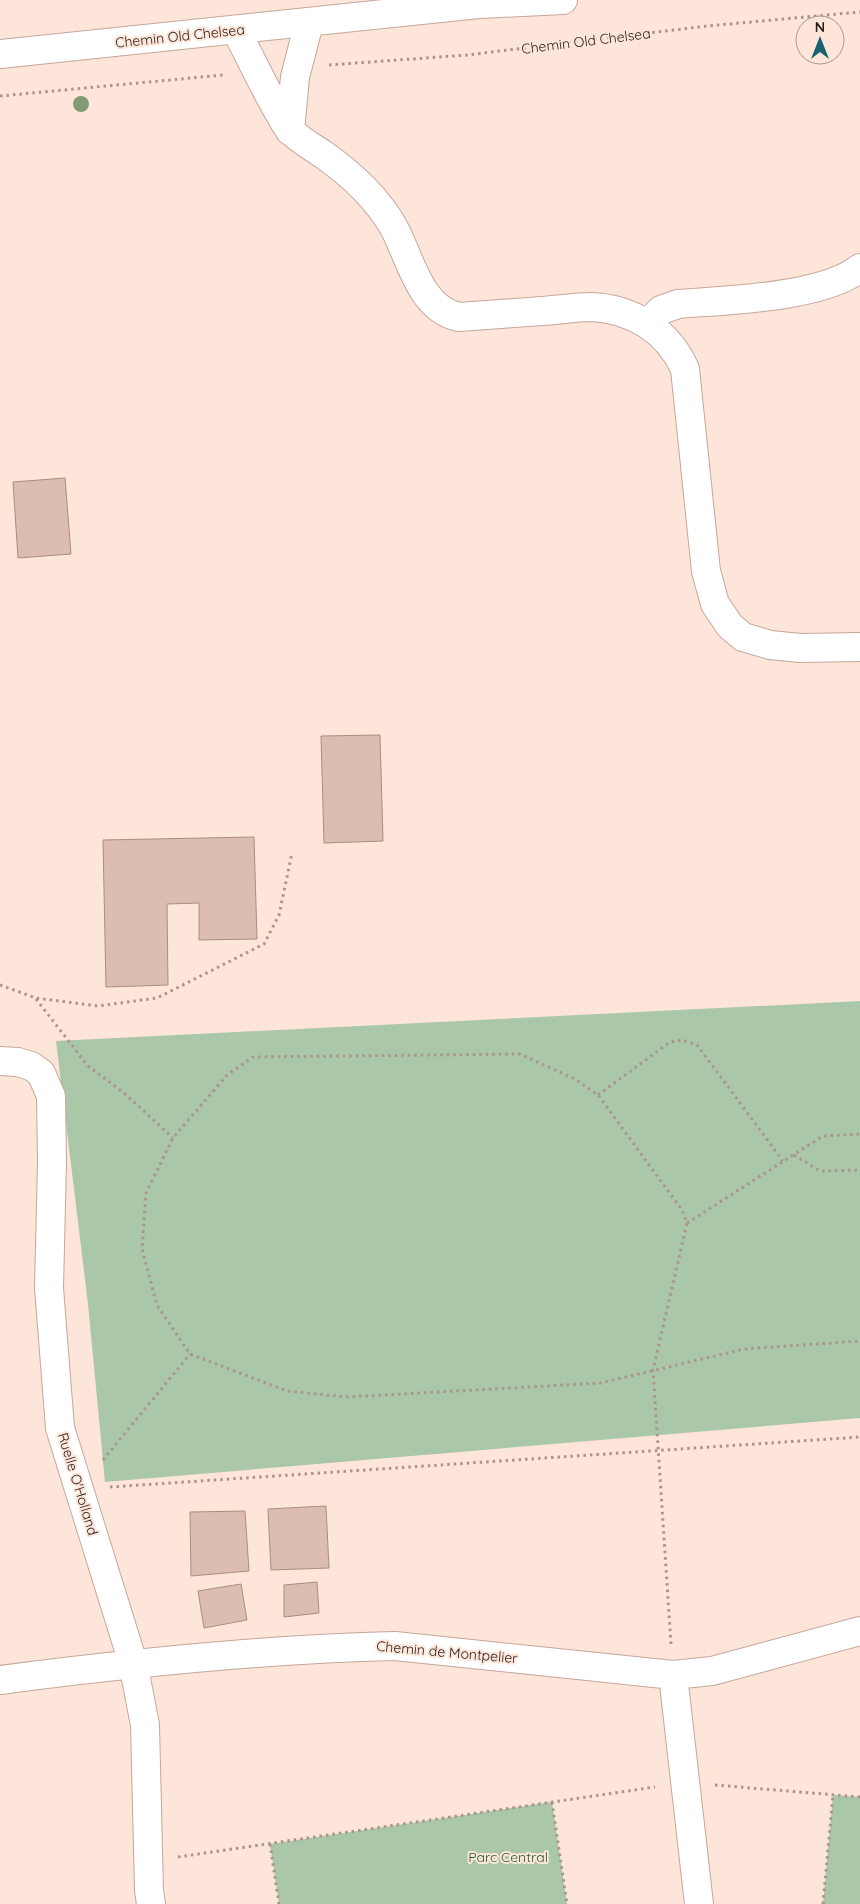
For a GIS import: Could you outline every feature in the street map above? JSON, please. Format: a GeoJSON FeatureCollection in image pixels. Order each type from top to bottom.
{"type":"FeatureCollection","features":[{"type":"Feature","properties":{"kind":"street","name":"Chemin Old Chelsea"},"geometry":{"type":"LineString","coordinates":[[0,54],[309,23],[488,2],[564,0]]}},
{"type":"Feature","properties":{"kind":"street"},"geometry":{"type":"LineString","coordinates":[[290,131],[296,68],[309,23]]}},
{"type":"Feature","properties":{"kind":"street"},"geometry":{"type":"LineString","coordinates":[[236,30],[265,89],[290,131],[347,172],[376,202],[393,226],[412,270],[430,300],[439,310],[448,315],[459,317],[592,308],[625,313],[648,323],[666,338],[678,354],[685,369],[706,571],[715,604],[730,626],[743,636],[770,645],[800,648],[860,647]]}},
{"type":"Feature","properties":{"kind":"street"},"geometry":{"type":"LineString","coordinates":[[648,323],[662,310],[678,304],[801,291],[830,284],[860,268]]}},
{"type":"Feature","properties":{"kind":"street","name":"Ruelle O'Holland"},"geometry":{"type":"LineString","coordinates":[[0,1061],[18,1062],[41,1073],[51,1096],[52,1162],[49,1288],[60,1428],[133,1663],[146,1725],[148,1861],[151,1904]]}},
{"type":"Feature","properties":{"kind":"street","name":"Chemin de Montpelier"},"geometry":{"type":"LineString","coordinates":[[0,1680],[133,1663],[356,1647],[395,1646],[673,1675],[712,1671],[860,1631]]}},
{"type":"Feature","properties":{"kind":"street"},"geometry":{"type":"LineString","coordinates":[[673,1675],[699,1904]]}},
{"type":"Feature","properties":{"kind":"path","name":"Chemin Old Chelsea"},"geometry":{"type":"LineString","coordinates":[[322,66],[467,55],[707,26],[860,12]]}},
{"type":"Feature","properties":{"kind":"path"},"geometry":{"type":"LineString","coordinates":[[0,96],[227,75]]}},
{"type":"Feature","properties":{"kind":"path"},"geometry":{"type":"LineString","coordinates":[[0,985],[36,998],[98,1006],[157,998],[264,944],[279,915],[292,853]]}},
{"type":"Feature","properties":{"kind":"path"},"geometry":{"type":"LineString","coordinates":[[36,998],[88,1066],[124,1093],[173,1138]]}},
{"type":"Feature","properties":{"kind":"path"},"geometry":{"type":"LineString","coordinates":[[598,1095],[670,1042],[682,1040],[697,1045],[783,1161]]}},
{"type":"Feature","properties":{"kind":"path"},"geometry":{"type":"LineString","coordinates":[[673,1675],[653,1370],[686,1223],[682,1210],[598,1095],[575,1078],[520,1054],[254,1057],[227,1075],[173,1138],[146,1193],[142,1249],[157,1305],[190,1354],[287,1391],[348,1397],[601,1384],[653,1370],[744,1350],[860,1341]]}},
{"type":"Feature","properties":{"kind":"path"},"geometry":{"type":"LineString","coordinates":[[686,1223],[823,1136],[860,1134]]}},
{"type":"Feature","properties":{"kind":"path"},"geometry":{"type":"LineString","coordinates":[[794,1155],[820,1171],[860,1170]]}},
{"type":"Feature","properties":{"kind":"path"},"geometry":{"type":"LineString","coordinates":[[79,1489],[190,1354]]}},
{"type":"Feature","properties":{"kind":"path"},"geometry":{"type":"LineString","coordinates":[[79,1489],[860,1437]]}},
{"type":"Feature","properties":{"kind":"path"},"geometry":{"type":"LineString","coordinates":[[148,1861],[686,1783],[860,1797]]}},
{"type":"Feature","properties":{"kind":"path"},"geometry":{"type":"LineString","coordinates":[[823,1904],[833,1795]]}},
{"type":"Feature","properties":{"kind":"path"},"geometry":{"type":"LineString","coordinates":[[552,1802],[567,1904]]}},
{"type":"Feature","properties":{"kind":"path"},"geometry":{"type":"LineString","coordinates":[[270,1844],[279,1904]]}},
{"type":"Feature","properties":{"kind":"green space"},"geometry":{"type":"Polygon","coordinates":[[[860,1001],[860,1418],[105,1482],[88,1304],[56,1041],[860,1001]]]}},
{"type":"Feature","properties":{"kind":"green space"},"geometry":{"type":"Polygon","coordinates":[[[833,1795],[860,1797],[860,1904],[823,1904],[833,1795]]]}},
{"type":"Feature","properties":{"kind":"green space","name":"Parc Central"},"geometry":{"type":"Polygon","coordinates":[[[552,1802],[567,1904],[279,1904],[270,1844],[552,1802]]]}},
{"type":"Feature","properties":{"kind":"building"},"geometry":{"type":"Polygon","coordinates":[[[65,478],[71,554],[18,558],[13,482],[65,478]]]}},
{"type":"Feature","properties":{"kind":"building"},"geometry":{"type":"Polygon","coordinates":[[[380,735],[383,841],[324,843],[321,736],[380,735]]]}},
{"type":"Feature","properties":{"kind":"building"},"geometry":{"type":"Polygon","coordinates":[[[254,837],[257,939],[199,940],[199,903],[167,904],[168,985],[106,987],[103,840],[254,837]]]}},
{"type":"Feature","properties":{"kind":"building"},"geometry":{"type":"Polygon","coordinates":[[[326,1506],[329,1568],[271,1570],[268,1509],[326,1506]]]}},
{"type":"Feature","properties":{"kind":"building"},"geometry":{"type":"Polygon","coordinates":[[[245,1511],[249,1571],[191,1576],[190,1512],[245,1511]]]}},
{"type":"Feature","properties":{"kind":"building"},"geometry":{"type":"Polygon","coordinates":[[[317,1582],[319,1613],[284,1617],[284,1585],[317,1582]]]}},
{"type":"Feature","properties":{"kind":"building"},"geometry":{"type":"Polygon","coordinates":[[[241,1584],[247,1620],[204,1628],[198,1591],[241,1584]]]}}]}
